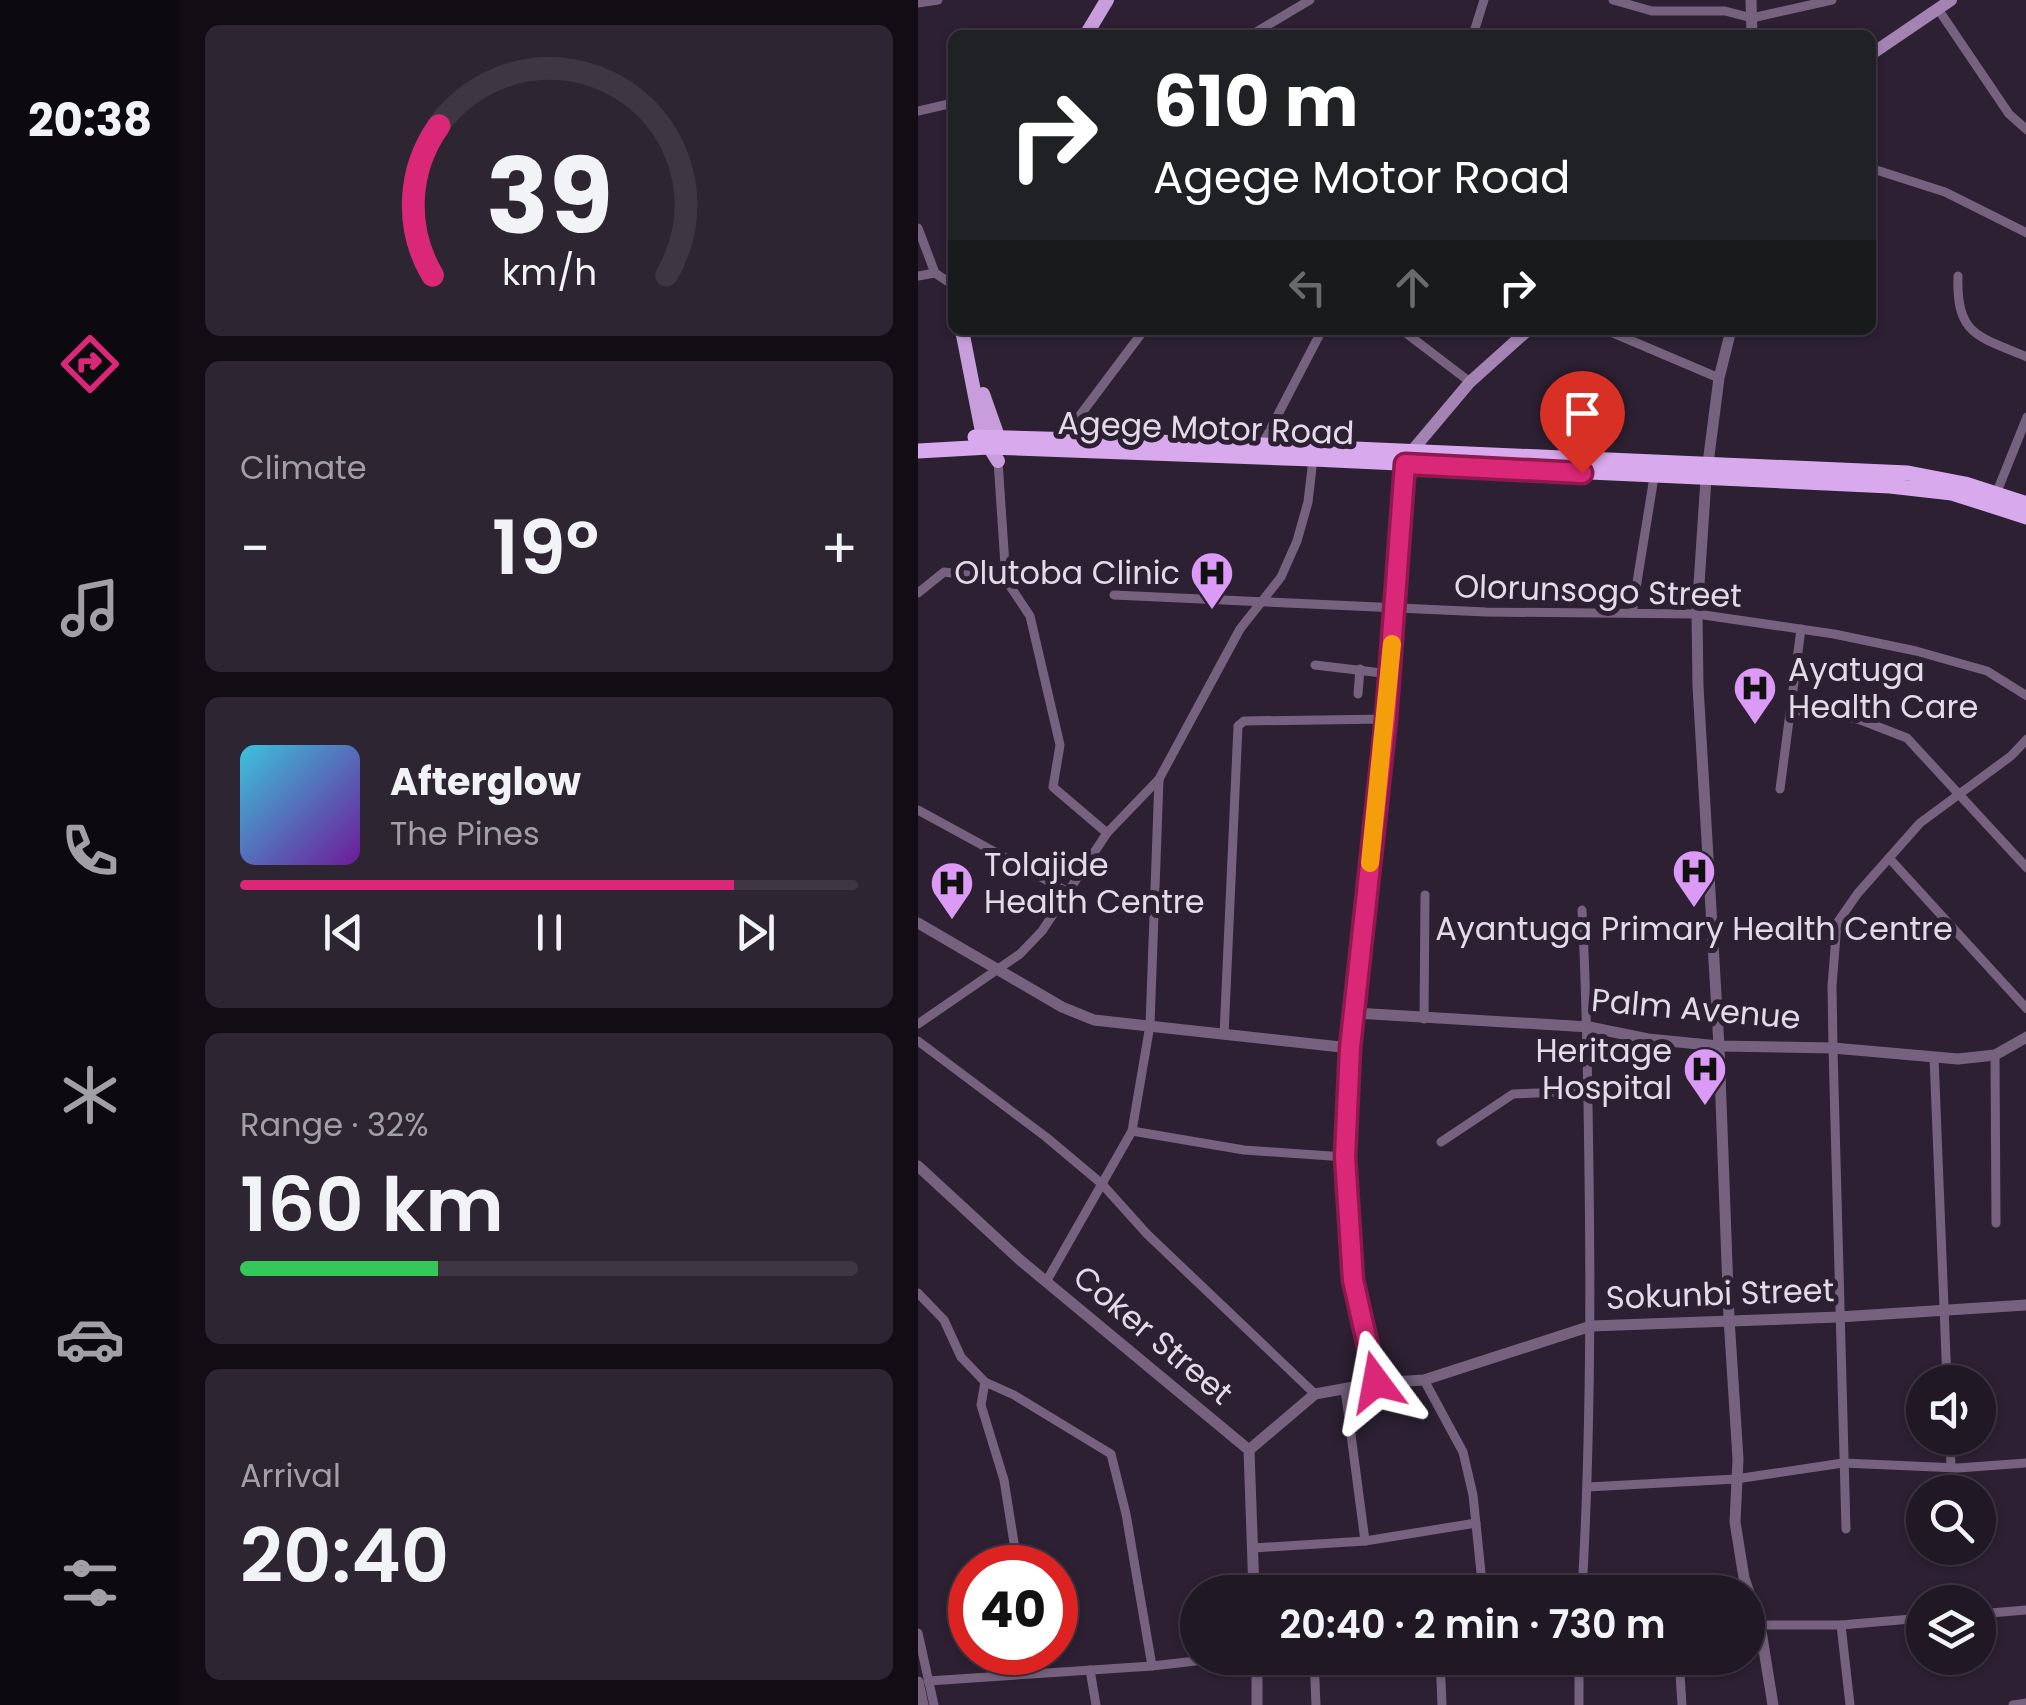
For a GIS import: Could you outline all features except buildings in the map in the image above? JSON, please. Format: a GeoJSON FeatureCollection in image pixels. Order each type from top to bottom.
{"type":"FeatureCollection","features":[{"type":"Feature","properties":{"kind":"highway","name":"Agege Motor Road"},"geometry":{"type":"LineString","coordinates":[[918,440],[994,447],[1707,472],[1952,493],[2026,517]]}},
{"type":"Feature","properties":{"kind":"highway","name":"Agege Motor Road"},"geometry":{"type":"LineString","coordinates":[[918,451],[1061,440],[1262,445],[1654,477],[1707,472],[1908,473],[2026,504]]}},
{"type":"Feature","properties":{"kind":"main road"},"geometry":{"type":"LineString","coordinates":[[1089,30],[1107,0]]}},
{"type":"Feature","properties":{"kind":"main road"},"geometry":{"type":"LineString","coordinates":[[1099,30],[1116,0]]}},
{"type":"Feature","properties":{"kind":"main road"},"geometry":{"type":"LineString","coordinates":[[1876,51],[1951,0]]}},
{"type":"Feature","properties":{"kind":"main road"},"geometry":{"type":"LineString","coordinates":[[967,335],[994,447]]}},
{"type":"Feature","properties":{"kind":"main road"},"geometry":{"type":"LineString","coordinates":[[1406,459],[1470,382],[1522,335]]}},
{"type":"Feature","properties":{"kind":"street"},"geometry":{"type":"LineString","coordinates":[[918,3],[938,0]]}},
{"type":"Feature","properties":{"kind":"street"},"geometry":{"type":"LineString","coordinates":[[1259,30],[1310,0]]}},
{"type":"Feature","properties":{"kind":"street"},"geometry":{"type":"LineString","coordinates":[[1474,30],[1484,0]]}},
{"type":"Feature","properties":{"kind":"street"},"geometry":{"type":"LineString","coordinates":[[1614,0],[1725,10],[1752,18],[1832,0]]}},
{"type":"Feature","properties":{"kind":"street"},"geometry":{"type":"LineString","coordinates":[[1750,0],[1752,30]]}},
{"type":"Feature","properties":{"kind":"street"},"geometry":{"type":"LineString","coordinates":[[1938,8],[2009,114],[2026,130]]}},
{"type":"Feature","properties":{"kind":"street"},"geometry":{"type":"LineString","coordinates":[[918,111],[948,104]]}},
{"type":"Feature","properties":{"kind":"street"},"geometry":{"type":"LineString","coordinates":[[1876,170],[1945,192],[2026,233]]}},
{"type":"Feature","properties":{"kind":"street"},"geometry":{"type":"LineString","coordinates":[[918,228],[935,273],[948,282]]}},
{"type":"Feature","properties":{"kind":"street"},"geometry":{"type":"LineString","coordinates":[[918,276],[935,273]]}},
{"type":"Feature","properties":{"kind":"street"},"geometry":{"type":"LineString","coordinates":[[1958,276],[1962,319],[1980,337],[2026,357]]}},
{"type":"Feature","properties":{"kind":"street"},"geometry":{"type":"LineString","coordinates":[[1061,440],[1140,335]]}},
{"type":"Feature","properties":{"kind":"street"},"geometry":{"type":"LineString","coordinates":[[1262,445],[1319,335]]}},
{"type":"Feature","properties":{"kind":"street"},"geometry":{"type":"LineString","coordinates":[[1409,335],[1470,382]]}},
{"type":"Feature","properties":{"kind":"street"},"geometry":{"type":"LineString","coordinates":[[1618,335],[1719,378]]}},
{"type":"Feature","properties":{"kind":"street"},"geometry":{"type":"LineString","coordinates":[[1729,335],[1707,472],[1697,614],[1738,1458],[1734,1522],[1743,1575]]}},
{"type":"Feature","properties":{"kind":"street"},"geometry":{"type":"LineString","coordinates":[[1996,494],[2026,417]]}},
{"type":"Feature","properties":{"kind":"street"},"geometry":{"type":"LineString","coordinates":[[994,447],[1006,580],[1030,616],[1060,745],[1054,787],[1107,833]]}},
{"type":"Feature","properties":{"kind":"street"},"geometry":{"type":"LineString","coordinates":[[918,1024],[1020,954],[1042,932],[1107,833],[1159,779],[1240,629],[1281,577],[1308,502],[1313,459]]}},
{"type":"Feature","properties":{"kind":"street"},"geometry":{"type":"LineString","coordinates":[[1376,1382],[1353,1280],[1345,1157],[1350,1048],[1386,719],[1406,459]]}},
{"type":"Feature","properties":{"kind":"street"},"geometry":{"type":"LineString","coordinates":[[1632,614],[1654,477]]}},
{"type":"Feature","properties":{"kind":"street"},"geometry":{"type":"LineString","coordinates":[[918,593],[944,572],[1006,580]]}},
{"type":"Feature","properties":{"kind":"street","name":"Olorunsogo Street"},"geometry":{"type":"LineString","coordinates":[[1114,594],[1395,608],[1697,614],[1802,629],[1964,662],[2026,696]]}},
{"type":"Feature","properties":{"kind":"street"},"geometry":{"type":"LineString","coordinates":[[1780,789],[1802,629]]}},
{"type":"Feature","properties":{"kind":"street"},"geometry":{"type":"LineString","coordinates":[[1315,666],[1390,674]]}},
{"type":"Feature","properties":{"kind":"street"},"geometry":{"type":"LineString","coordinates":[[1358,694],[1360,669]]}},
{"type":"Feature","properties":{"kind":"street"},"geometry":{"type":"LineString","coordinates":[[1793,710],[1858,720],[1907,738],[2026,868]]}},
{"type":"Feature","properties":{"kind":"street"},"geometry":{"type":"LineString","coordinates":[[1224,1035],[1238,726],[1244,720],[1386,719]]}},
{"type":"Feature","properties":{"kind":"street"},"geometry":{"type":"LineString","coordinates":[[1846,1529],[1832,986],[1837,923],[1920,823],[1957,792],[2011,756],[2026,739]]}},
{"type":"Feature","properties":{"kind":"street"},"geometry":{"type":"LineString","coordinates":[[1046,1282],[1132,1131],[1150,1025],[1159,779]]}},
{"type":"Feature","properties":{"kind":"street"},"geometry":{"type":"LineString","coordinates":[[918,810],[1068,892]]}},
{"type":"Feature","properties":{"kind":"street"},"geometry":{"type":"LineString","coordinates":[[1888,858],[2026,1009]]}},
{"type":"Feature","properties":{"kind":"street"},"geometry":{"type":"LineString","coordinates":[[1424,1019],[1425,894]]}},
{"type":"Feature","properties":{"kind":"street"},"geometry":{"type":"LineString","coordinates":[[1582,910],[1589,1027],[1591,1326],[1583,1575]]}},
{"type":"Feature","properties":{"kind":"street"},"geometry":{"type":"LineString","coordinates":[[918,923],[1062,1007],[1094,1020],[1350,1048]]}},
{"type":"Feature","properties":{"kind":"street","name":"Palm Avenue"},"geometry":{"type":"LineString","coordinates":[[1355,1013],[1589,1027],[1648,1039],[1720,1046],[1833,1048],[1958,1059],[1995,1055],[2026,1037]]}},
{"type":"Feature","properties":{"kind":"street"},"geometry":{"type":"LineString","coordinates":[[918,1041],[1046,1136],[1102,1184],[1146,1234],[1315,1394],[1249,1450],[1254,1575]]}},
{"type":"Feature","properties":{"kind":"street"},"geometry":{"type":"LineString","coordinates":[[1995,1055],[1996,1223]]}},
{"type":"Feature","properties":{"kind":"street"},"geometry":{"type":"LineString","coordinates":[[1934,1057],[1945,1365]]}},
{"type":"Feature","properties":{"kind":"street"},"geometry":{"type":"LineString","coordinates":[[1441,1142],[1514,1094],[1588,1091]]}},
{"type":"Feature","properties":{"kind":"street"},"geometry":{"type":"LineString","coordinates":[[1132,1131],[1244,1150],[1345,1157]]}},
{"type":"Feature","properties":{"kind":"street","name":"Coker Street"},"geometry":{"type":"LineString","coordinates":[[918,1166],[1046,1282],[1249,1450]]}},
{"type":"Feature","properties":{"kind":"street"},"geometry":{"type":"LineString","coordinates":[[918,1293],[944,1320],[961,1357],[986,1382],[1111,1454],[1126,1514],[1152,1666]]}},
{"type":"Feature","properties":{"kind":"street","name":"Sokunbi Street"},"geometry":{"type":"LineString","coordinates":[[1315,1394],[1376,1382],[1424,1380],[1591,1326],[2026,1305]]}},
{"type":"Feature","properties":{"kind":"street"},"geometry":{"type":"LineString","coordinates":[[1424,1380],[1463,1452],[1481,1575]]}},
{"type":"Feature","properties":{"kind":"street"},"geometry":{"type":"LineString","coordinates":[[986,1382],[981,1406],[1004,1480],[1014,1545]]}},
{"type":"Feature","properties":{"kind":"street"},"geometry":{"type":"LineString","coordinates":[[1345,1389],[1365,1541]]}},
{"type":"Feature","properties":{"kind":"street"},"geometry":{"type":"LineString","coordinates":[[1951,1455],[1951,1467]]}},
{"type":"Feature","properties":{"kind":"street"},"geometry":{"type":"LineString","coordinates":[[1588,1486],[1736,1479],[1842,1463],[1951,1467],[2026,1463]]}},
{"type":"Feature","properties":{"kind":"street"},"geometry":{"type":"LineString","coordinates":[[1254,1548],[1365,1541],[1476,1524]]}},
{"type":"Feature","properties":{"kind":"street"},"geometry":{"type":"LineString","coordinates":[[1996,1612],[2026,1610]]}},
{"type":"Feature","properties":{"kind":"street"},"geometry":{"type":"LineString","coordinates":[[1765,1625],[1906,1619]]}},
{"type":"Feature","properties":{"kind":"street"},"geometry":{"type":"LineString","coordinates":[[1841,1625],[1850,1705]]}},
{"type":"Feature","properties":{"kind":"street"},"geometry":{"type":"LineString","coordinates":[[918,1633],[923,1705]]}},
{"type":"Feature","properties":{"kind":"street"},"geometry":{"type":"LineString","coordinates":[[1078,1670],[1180,1663]]}},
{"type":"Feature","properties":{"kind":"street"},"geometry":{"type":"LineString","coordinates":[[1090,1670],[1096,1705]]}},
{"type":"Feature","properties":{"kind":"street"},"geometry":{"type":"LineString","coordinates":[[1765,1671],[1773,1705]]}},
{"type":"Feature","properties":{"kind":"street"},"geometry":{"type":"LineString","coordinates":[[923,1681],[989,1675]]}},
{"type":"Feature","properties":{"kind":"street"},"geometry":{"type":"LineString","coordinates":[[1257,1675],[1257,1705]]}},
{"type":"Feature","properties":{"kind":"street"},"geometry":{"type":"LineString","coordinates":[[1315,1675],[1316,1705]]}},
{"type":"Feature","properties":{"kind":"street"},"geometry":{"type":"LineString","coordinates":[[1441,1675],[1442,1705]]}},
{"type":"Feature","properties":{"kind":"street"},"geometry":{"type":"LineString","coordinates":[[1579,1675],[1579,1705]]}},
{"type":"Feature","properties":{"kind":"street"},"geometry":{"type":"LineString","coordinates":[[1679,1675],[1682,1705]]}},
{"type":"Feature","properties":{"kind":"street"},"geometry":{"type":"LineString","coordinates":[[923,1681],[934,1705]]}},
{"type":"Feature","properties":{"kind":"street"},"geometry":{"type":"LineString","coordinates":[[2013,1705],[2026,1704]]}},
{"type":"Feature","properties":{"kind":"slow traffic"},"geometry":{"type":"LineString","coordinates":[[1370,863],[1392,644]]}},
{"type":"Feature","properties":{"kind":"place","name":"Olutoba Clinic"},"geometry":{"type":"Point","coordinates":[1212,611]}},
{"type":"Feature","properties":{"kind":"place","name":"Ayatuga Health Care"},"geometry":{"type":"Point","coordinates":[1755,726]}},
{"type":"Feature","properties":{"kind":"place","name":"Ayantuga Primary Health Centre"},"geometry":{"type":"Point","coordinates":[1694,909]}},
{"type":"Feature","properties":{"kind":"place","name":"Tolajide Health Centre"},"geometry":{"type":"Point","coordinates":[952,921]}},
{"type":"Feature","properties":{"kind":"place","name":"Heritage Hospital"},"geometry":{"type":"Point","coordinates":[1705,1107]}},
{"type":"Feature","properties":{"kind":"route"},"geometry":{"type":"LineString","coordinates":[[1376,1382],[1353,1280],[1345,1157],[1350,1048],[1386,719],[1405,464],[1582,473]]}}]}
